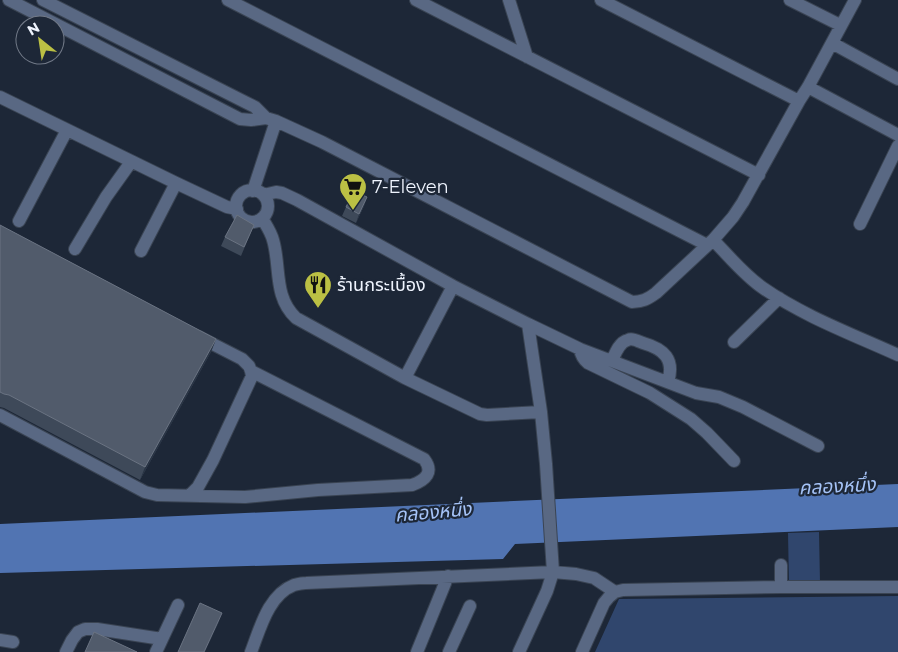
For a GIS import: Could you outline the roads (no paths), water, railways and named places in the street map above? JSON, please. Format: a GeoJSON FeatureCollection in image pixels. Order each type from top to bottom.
{"type":"FeatureCollection","features":[{"type":"Feature","properties":{"kind":"street"},"geometry":{"type":"LineString","coordinates":[[9,0],[240,119],[271,120]]}},
{"type":"Feature","properties":{"kind":"street"},"geometry":{"type":"LineString","coordinates":[[34,13],[42,0],[245,102],[271,120],[322,142],[632,302],[640,302],[649,299],[710,243],[733,217],[808,88],[855,0]]}},
{"type":"Feature","properties":{"kind":"street"},"geometry":{"type":"LineString","coordinates":[[228,0],[710,243],[762,288],[823,322],[898,355]]}},
{"type":"Feature","properties":{"kind":"street"},"geometry":{"type":"LineString","coordinates":[[416,0],[759,175]]}},
{"type":"Feature","properties":{"kind":"street"},"geometry":{"type":"LineString","coordinates":[[509,0],[527,57]]}},
{"type":"Feature","properties":{"kind":"street"},"geometry":{"type":"LineString","coordinates":[[601,0],[799,101]]}},
{"type":"Feature","properties":{"kind":"street"},"geometry":{"type":"LineString","coordinates":[[790,0],[840,25]]}},
{"type":"Feature","properties":{"kind":"street"},"geometry":{"type":"LineString","coordinates":[[832,43],[898,80]]}},
{"type":"Feature","properties":{"kind":"street"},"geometry":{"type":"LineString","coordinates":[[808,88],[898,136]]}},
{"type":"Feature","properties":{"kind":"street"},"geometry":{"type":"LineString","coordinates":[[0,97],[131,162],[227,207],[236,208]]}},
{"type":"Feature","properties":{"kind":"street"},"geometry":{"type":"LineString","coordinates":[[258,193],[271,120]]}},
{"type":"Feature","properties":{"kind":"street"},"geometry":{"type":"LineString","coordinates":[[19,221],[67,130]]}},
{"type":"Feature","properties":{"kind":"street"},"geometry":{"type":"LineString","coordinates":[[860,224],[898,146]]}},
{"type":"Feature","properties":{"kind":"street"},"geometry":{"type":"LineString","coordinates":[[75,249],[106,197],[131,162]]}},
{"type":"Feature","properties":{"kind":"street"},"geometry":{"type":"LineString","coordinates":[[141,251],[176,183]]}},
{"type":"Feature","properties":{"kind":"street"},"geometry":{"type":"LineString","coordinates":[[258,193],[268,204],[268,210],[258,221],[248,222],[241,217],[236,208],[238,200],[244,193],[276,192],[282,193],[453,286],[580,349],[696,393],[719,397],[743,407],[818,446]]}},
{"type":"Feature","properties":{"kind":"street"},"geometry":{"type":"LineString","coordinates":[[262,218],[272,238],[282,297],[289,311],[296,318],[405,378],[480,414],[487,416],[541,412]]}},
{"type":"Feature","properties":{"kind":"street"},"geometry":{"type":"LineString","coordinates":[[405,378],[453,286]]}},
{"type":"Feature","properties":{"kind":"street"},"geometry":{"type":"LineString","coordinates":[[734,342],[779,298]]}},
{"type":"Feature","properties":{"kind":"street"},"geometry":{"type":"LineString","coordinates":[[519,652],[547,591],[553,566],[541,412],[528,324]]}},
{"type":"Feature","properties":{"kind":"street"},"geometry":{"type":"LineString","coordinates":[[189,496],[198,487],[213,460],[252,376],[249,366],[242,359],[192,333]]}},
{"type":"Feature","properties":{"kind":"street"},"geometry":{"type":"LineString","coordinates":[[612,361],[621,344],[626,340],[630,339],[646,344],[663,352],[669,360],[671,366],[668,382]]}},
{"type":"Feature","properties":{"kind":"street"},"geometry":{"type":"LineString","coordinates":[[580,349],[581,354],[588,363],[650,393],[691,419],[734,461]]}},
{"type":"Feature","properties":{"kind":"street"},"geometry":{"type":"LineString","coordinates":[[0,415],[146,492],[157,495],[245,497],[318,490],[412,485],[419,483],[429,471],[424,459],[251,371]]}},
{"type":"Feature","properties":{"kind":"street"},"geometry":{"type":"LineString","coordinates":[[781,565],[781,587]]}},
{"type":"Feature","properties":{"kind":"street"},"geometry":{"type":"LineString","coordinates":[[250,652],[266,613],[275,599],[294,585],[306,583],[448,576],[553,566],[594,578],[616,592]]}},
{"type":"Feature","properties":{"kind":"street"},"geometry":{"type":"LineString","coordinates":[[417,652],[448,576]]}},
{"type":"Feature","properties":{"kind":"street"},"geometry":{"type":"LineString","coordinates":[[582,652],[604,602],[616,592],[623,590],[898,587]]}},
{"type":"Feature","properties":{"kind":"street"},"geometry":{"type":"LineString","coordinates":[[156,652],[178,605]]}},
{"type":"Feature","properties":{"kind":"street"},"geometry":{"type":"LineString","coordinates":[[449,652],[470,606]]}},
{"type":"Feature","properties":{"kind":"street"},"geometry":{"type":"LineString","coordinates":[[66,652],[78,632],[85,629],[97,629],[162,639]]}},
{"type":"Feature","properties":{"kind":"street"},"geometry":{"type":"LineString","coordinates":[[0,640],[13,642]]}},
{"type":"Feature","properties":{"kind":"water","name":"คลองหนึ่ง"},"geometry":{"type":"Polygon","coordinates":[[[898,484],[898,527],[515,544],[503,559],[0,573],[0,524],[898,484]]]}},
{"type":"Feature","properties":{"kind":"place","name":"7-Eleven"},"geometry":{"type":"Point","coordinates":[353,211]}},
{"type":"Feature","properties":{"kind":"place","name":"ร้านกระเบื้อง"},"geometry":{"type":"Point","coordinates":[318,309]}}]}
